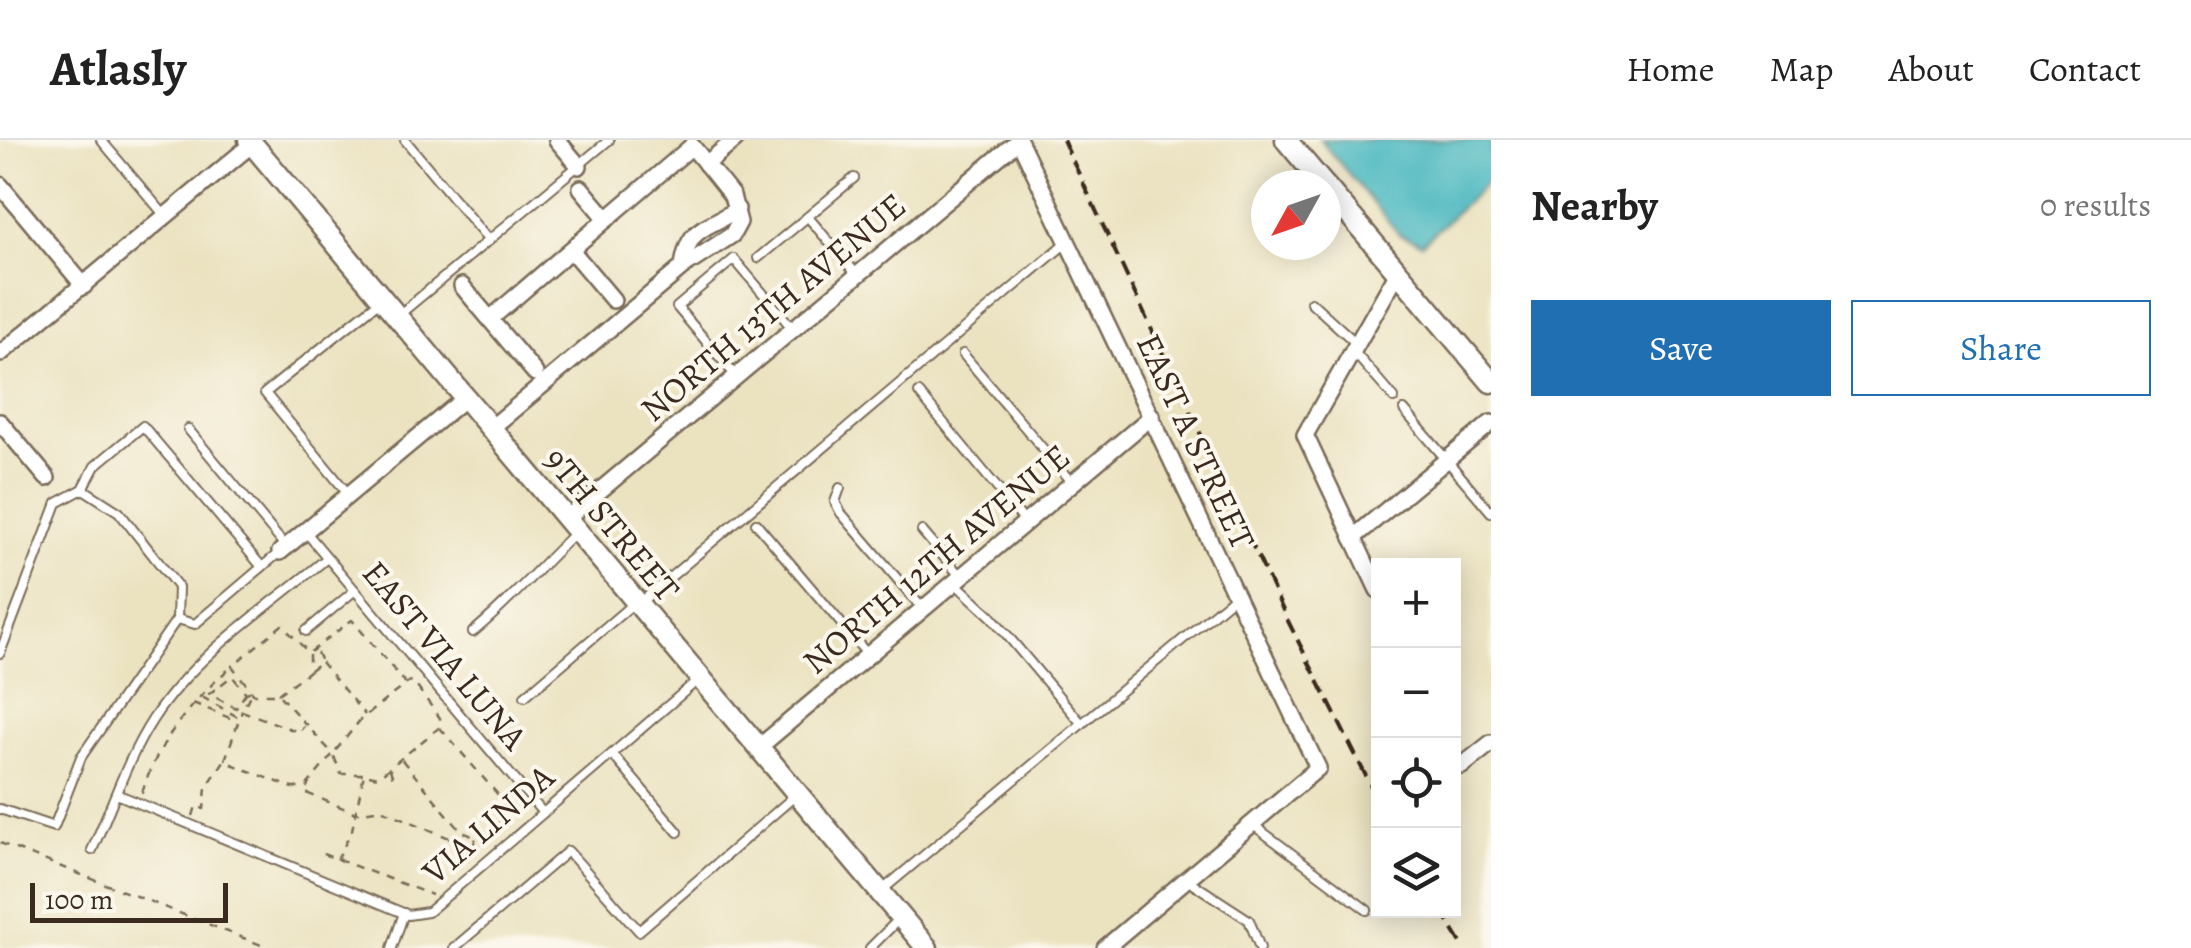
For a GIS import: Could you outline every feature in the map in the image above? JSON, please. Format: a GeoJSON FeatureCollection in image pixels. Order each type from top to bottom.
{"type":"FeatureCollection","features":[{"type":"Feature","properties":{"kind":"street"},"geometry":{"type":"LineString","coordinates":[[558,140],[579,166]]}},
{"type":"Feature","properties":{"kind":"street"},"geometry":{"type":"LineString","coordinates":[[706,164],[735,140]]}},
{"type":"Feature","properties":{"kind":"street","name":"EAST A STREET"},"geometry":{"type":"LineString","coordinates":[[1019,140],[1318,768],[1252,824]]}},
{"type":"Feature","properties":{"kind":"street","name":"NORTH 13TH AVENUE"},"geometry":{"type":"LineString","coordinates":[[571,526],[736,377],[1019,140]]}},
{"type":"Feature","properties":{"kind":"street"},"geometry":{"type":"LineString","coordinates":[[1286,140],[1311,170]]}},
{"type":"Feature","properties":{"kind":"street"},"geometry":{"type":"LineString","coordinates":[[0,354],[251,142]]}},
{"type":"Feature","properties":{"kind":"street","name":"9TH STREET"},"geometry":{"type":"LineString","coordinates":[[251,142],[927,948]]}},
{"type":"Feature","properties":{"kind":"street"},"geometry":{"type":"LineString","coordinates":[[490,319],[692,146],[732,196],[738,222],[719,246],[683,267],[490,429]]}},
{"type":"Feature","properties":{"kind":"street"},"geometry":{"type":"LineString","coordinates":[[0,185],[84,286]]}},
{"type":"Feature","properties":{"kind":"street"},"geometry":{"type":"LineString","coordinates":[[582,188],[607,219]]}},
{"type":"Feature","properties":{"kind":"street"},"geometry":{"type":"LineString","coordinates":[[1341,205],[1491,382]]}},
{"type":"Feature","properties":{"kind":"street"},"geometry":{"type":"LineString","coordinates":[[683,267],[686,242],[693,232],[710,227],[736,210]]}},
{"type":"Feature","properties":{"kind":"street"},"geometry":{"type":"LineString","coordinates":[[710,227],[719,246]]}},
{"type":"Feature","properties":{"kind":"street"},"geometry":{"type":"LineString","coordinates":[[571,250],[613,300]]}},
{"type":"Feature","properties":{"kind":"street"},"geometry":{"type":"LineString","coordinates":[[1371,575],[1306,435],[1398,272]]}},
{"type":"Feature","properties":{"kind":"street"},"geometry":{"type":"LineString","coordinates":[[462,286],[535,373]]}},
{"type":"Feature","properties":{"kind":"street"},"geometry":{"type":"LineString","coordinates":[[283,550],[464,398]]}},
{"type":"Feature","properties":{"kind":"street","name":"NORTH 12TH AVENUE"},"geometry":{"type":"LineString","coordinates":[[758,748],[1152,416]]}},
{"type":"Feature","properties":{"kind":"street"},"geometry":{"type":"LineString","coordinates":[[1354,538],[1491,423]]}},
{"type":"Feature","properties":{"kind":"street"},"geometry":{"type":"LineString","coordinates":[[3,432],[47,478]]}},
{"type":"Feature","properties":{"kind":"street"},"geometry":{"type":"LineString","coordinates":[[1462,766],[1491,742]]}},
{"type":"Feature","properties":{"kind":"street"},"geometry":{"type":"LineString","coordinates":[[1104,948],[1252,824]]}},
{"type":"Feature","properties":{"kind":"lane"},"geometry":{"type":"LineString","coordinates":[[101,140],[166,217]]}},
{"type":"Feature","properties":{"kind":"lane"},"geometry":{"type":"LineString","coordinates":[[405,140],[489,240]]}},
{"type":"Feature","properties":{"kind":"lane"},"geometry":{"type":"LineString","coordinates":[[397,317],[610,140]]}},
{"type":"Feature","properties":{"kind":"lane"},"geometry":{"type":"LineString","coordinates":[[758,258],[854,178]]}},
{"type":"Feature","properties":{"kind":"lane"},"geometry":{"type":"LineString","coordinates":[[808,217],[858,276]]}},
{"type":"Feature","properties":{"kind":"lane"},"geometry":{"type":"LineString","coordinates":[[525,696],[1068,242]]}},
{"type":"Feature","properties":{"kind":"lane"},"geometry":{"type":"LineString","coordinates":[[736,377],[678,306],[734,259],[793,329]]}},
{"type":"Feature","properties":{"kind":"lane"},"geometry":{"type":"LineString","coordinates":[[350,495],[266,393],[382,299]]}},
{"type":"Feature","properties":{"kind":"lane"},"geometry":{"type":"LineString","coordinates":[[1312,302],[1355,347],[1394,398]]}},
{"type":"Feature","properties":{"kind":"lane"},"geometry":{"type":"LineString","coordinates":[[963,354],[1072,484]]}},
{"type":"Feature","properties":{"kind":"lane"},"geometry":{"type":"LineString","coordinates":[[918,393],[1026,523]]}},
{"type":"Feature","properties":{"kind":"lane"},"geometry":{"type":"LineString","coordinates":[[1404,410],[1491,512]]}},
{"type":"Feature","properties":{"kind":"lane"},"geometry":{"type":"LineString","coordinates":[[0,653],[57,503],[83,489],[95,466],[143,426],[262,566]]}},
{"type":"Feature","properties":{"kind":"lane"},"geometry":{"type":"LineString","coordinates":[[176,619],[195,624],[283,550],[188,429]]}},
{"type":"Feature","properties":{"kind":"lane"},"geometry":{"type":"LineString","coordinates":[[840,488],[835,502],[841,513],[923,609]]}},
{"type":"Feature","properties":{"kind":"lane"},"geometry":{"type":"LineString","coordinates":[[0,808],[54,826],[81,758],[176,619],[178,587],[119,512],[83,489]]}},
{"type":"Feature","properties":{"kind":"lane"},"geometry":{"type":"LineString","coordinates":[[756,523],[868,655]]}},
{"type":"Feature","properties":{"kind":"lane"},"geometry":{"type":"LineString","coordinates":[[473,632],[524,590],[531,574],[571,526]]}},
{"type":"Feature","properties":{"kind":"lane"},"geometry":{"type":"LineString","coordinates":[[922,531],[958,580],[1082,724]]}},
{"type":"Feature","properties":{"kind":"lane","name":"EAST VIA LUNA"},"geometry":{"type":"LineString","coordinates":[[305,532],[543,813]]}},
{"type":"Feature","properties":{"kind":"lane"},"geometry":{"type":"LineString","coordinates":[[92,850],[119,795],[132,757],[154,717],[190,674],[327,558]]}},
{"type":"Feature","properties":{"kind":"lane"},"geometry":{"type":"LineString","coordinates":[[306,631],[354,592]]}},
{"type":"Feature","properties":{"kind":"lane"},"geometry":{"type":"LineString","coordinates":[[880,892],[1236,595]]}},
{"type":"Feature","properties":{"kind":"lane","name":"VIA LINDA"},"geometry":{"type":"LineString","coordinates":[[119,795],[404,914],[428,912],[700,678]]}},
{"type":"Feature","properties":{"kind":"lane"},"geometry":{"type":"LineString","coordinates":[[612,754],[678,832]]}},
{"type":"Feature","properties":{"kind":"lane"},"geometry":{"type":"LineString","coordinates":[[454,948],[568,851],[639,931],[797,794]]}},
{"type":"Feature","properties":{"kind":"lane"},"geometry":{"type":"LineString","coordinates":[[1252,824],[1367,910]]}},
{"type":"Feature","properties":{"kind":"lane"},"geometry":{"type":"LineString","coordinates":[[1186,879],[1250,920],[1260,948]]}},
{"type":"Feature","properties":{"kind":"lane"},"geometry":{"type":"LineString","coordinates":[[392,948],[404,914]]}},
{"type":"Feature","properties":{"kind":"lane"},"geometry":{"type":"LineString","coordinates":[[870,948],[901,917]]}},
{"type":"Feature","properties":{"kind":"path"},"geometry":{"type":"LineString","coordinates":[[309,653],[352,620],[406,684]]}},
{"type":"Feature","properties":{"kind":"path"},"geometry":{"type":"LineString","coordinates":[[141,799],[149,769],[192,702],[282,626],[309,653],[309,671]]}},
{"type":"Feature","properties":{"kind":"path"},"geometry":{"type":"LineString","coordinates":[[315,648],[321,662],[365,716]]}},
{"type":"Feature","properties":{"kind":"path"},"geometry":{"type":"LineString","coordinates":[[232,666],[252,691],[266,696],[278,694],[321,662]]}},
{"type":"Feature","properties":{"kind":"path"},"geometry":{"type":"LineString","coordinates":[[246,694],[232,676],[210,694],[236,708],[252,691]]}},
{"type":"Feature","properties":{"kind":"path"},"geometry":{"type":"LineString","coordinates":[[224,761],[293,788],[308,787],[365,716],[406,684],[414,683],[440,718],[440,726],[513,812],[478,838],[468,861]]}},
{"type":"Feature","properties":{"kind":"path"},"geometry":{"type":"LineString","coordinates":[[192,818],[196,806],[204,809],[206,788],[224,761],[252,691]]}},
{"type":"Feature","properties":{"kind":"path"},"geometry":{"type":"LineString","coordinates":[[278,694],[333,754],[341,774],[378,777],[440,726]]}},
{"type":"Feature","properties":{"kind":"path"},"geometry":{"type":"LineString","coordinates":[[199,695],[239,720]]}},
{"type":"Feature","properties":{"kind":"path"},"geometry":{"type":"LineString","coordinates":[[192,702],[239,720]]}},
{"type":"Feature","properties":{"kind":"path"},"geometry":{"type":"LineString","coordinates":[[242,711],[299,732],[305,724]]}},
{"type":"Feature","properties":{"kind":"path"},"geometry":{"type":"LineString","coordinates":[[401,759],[461,831],[478,838],[485,846]]}},
{"type":"Feature","properties":{"kind":"path"},"geometry":{"type":"LineString","coordinates":[[390,768],[394,782]]}},
{"type":"Feature","properties":{"kind":"path"},"geometry":{"type":"LineString","coordinates":[[337,860],[356,814],[364,774]]}},
{"type":"Feature","properties":{"kind":"path"},"geometry":{"type":"LineString","coordinates":[[308,787],[313,797],[356,814],[381,809],[473,848]]}},
{"type":"Feature","properties":{"kind":"path"},"geometry":{"type":"LineString","coordinates":[[0,843],[269,948]]}},
{"type":"Feature","properties":{"kind":"path"},"geometry":{"type":"LineString","coordinates":[[323,854],[442,900]]}},
{"type":"Feature","properties":{"kind":"water"},"geometry":{"type":"Polygon","coordinates":[[[1320,140],[1491,140],[1491,179],[1422,244],[1399,234],[1320,140]]]}},
{"type":"Feature","properties":{"kind":"railway"},"geometry":{"type":"LineString","coordinates":[[1063,140],[1288,621],[1371,786]]}},
{"type":"Feature","properties":{"kind":"railway"},"geometry":{"type":"LineString","coordinates":[[1446,918],[1464,948]]}}]}
